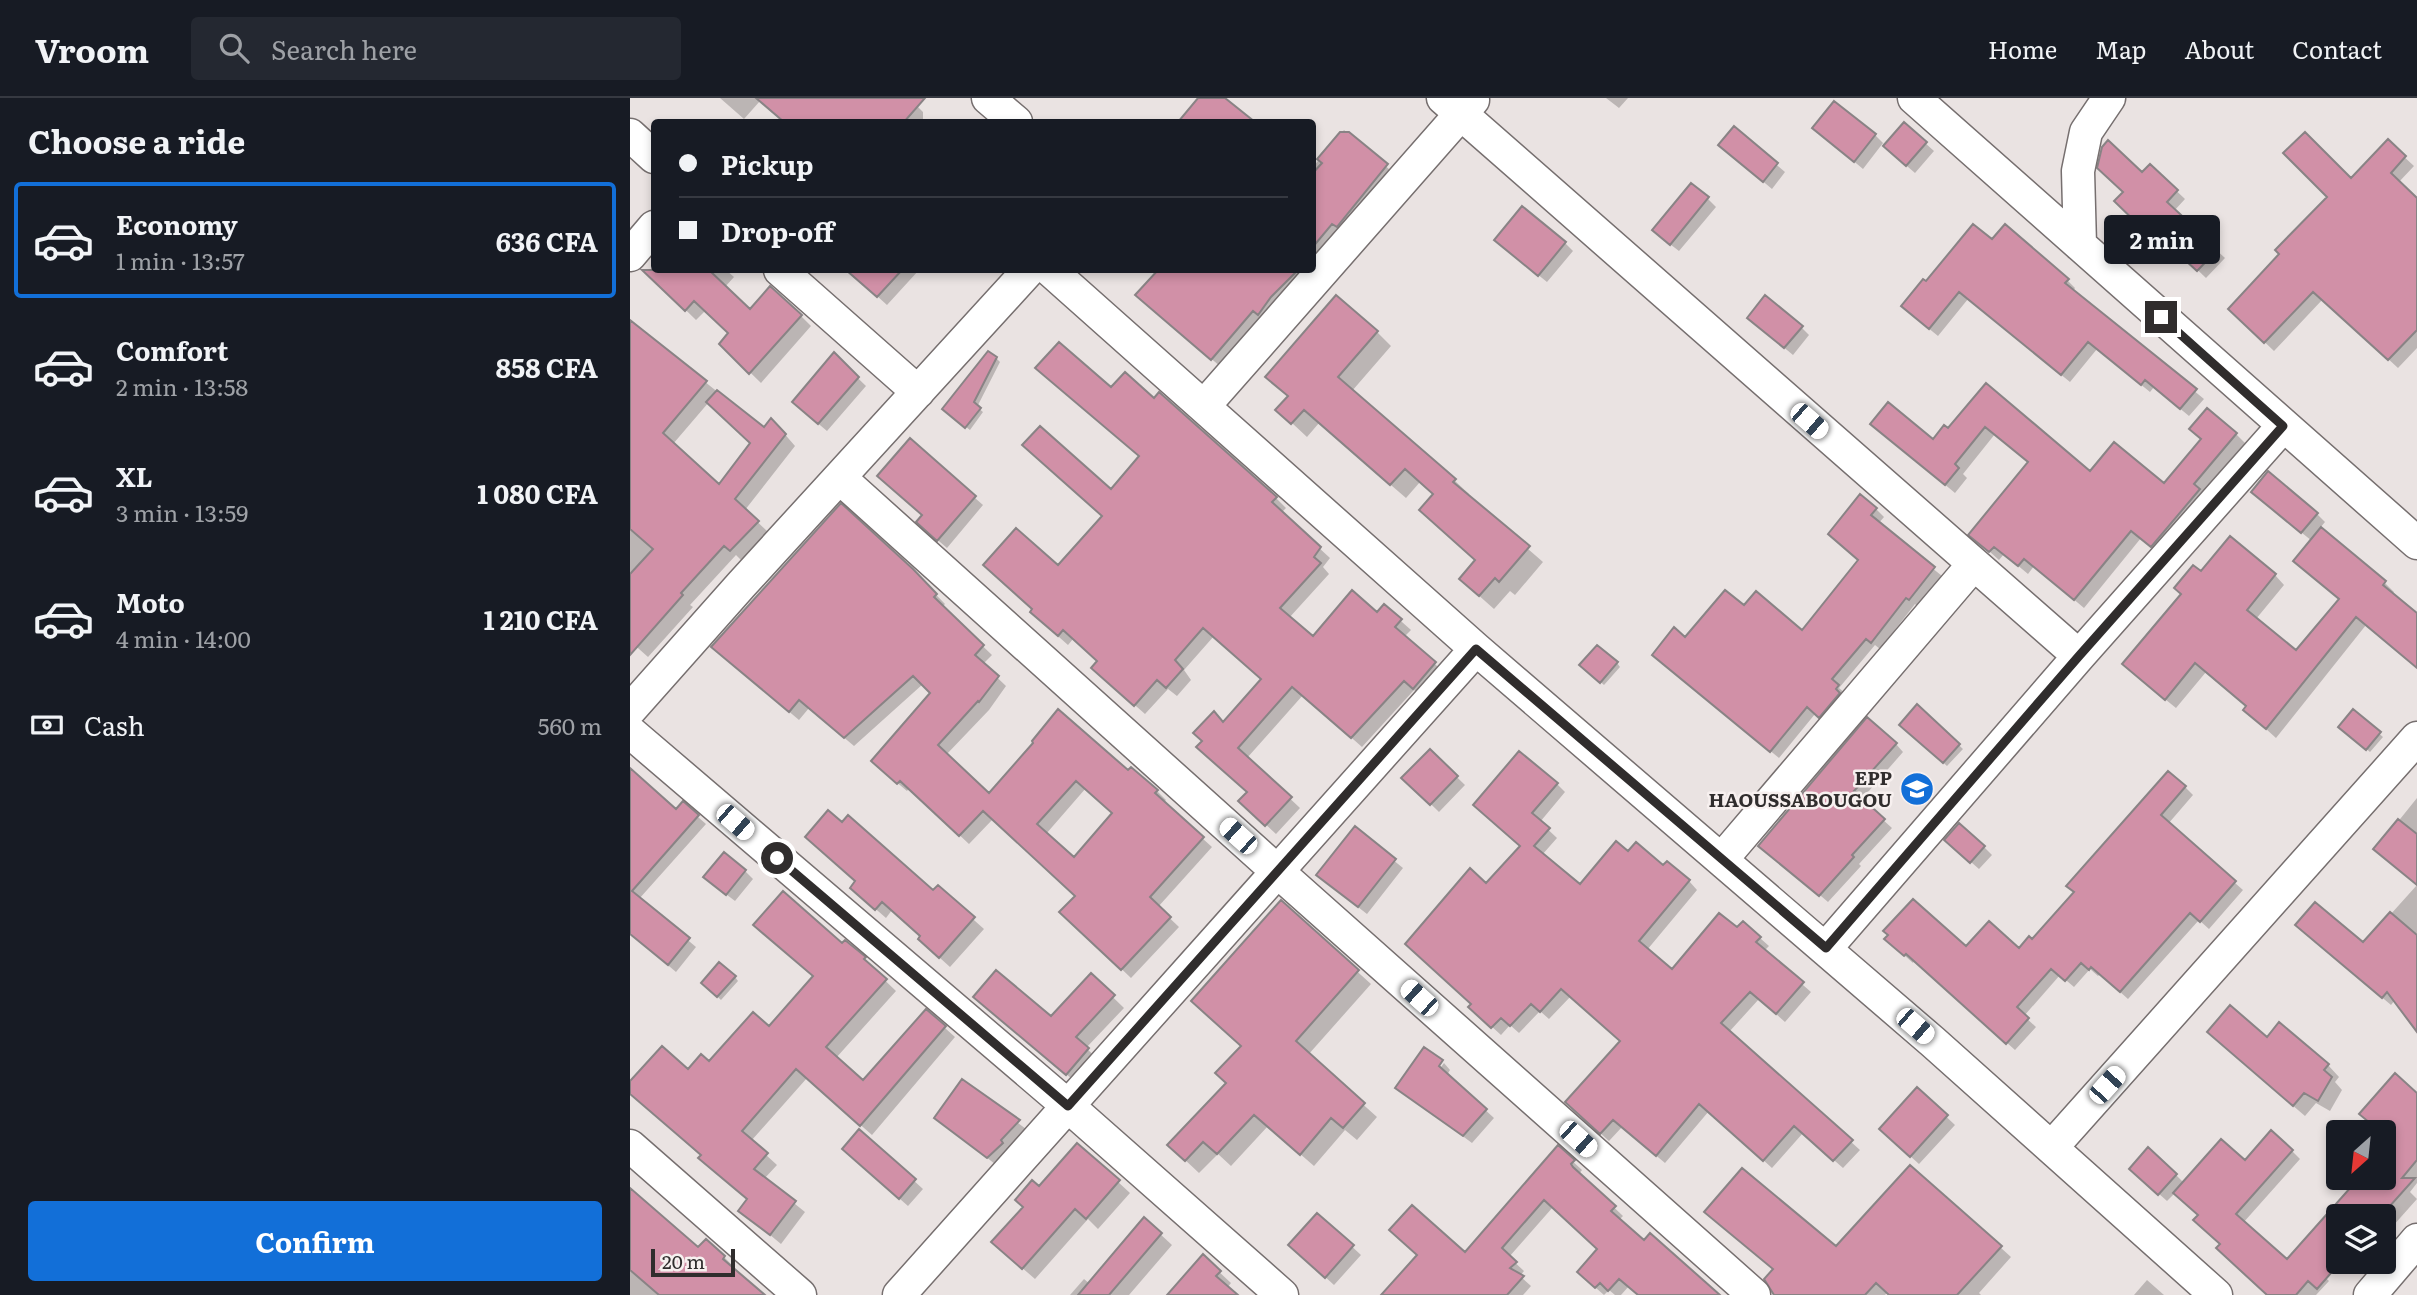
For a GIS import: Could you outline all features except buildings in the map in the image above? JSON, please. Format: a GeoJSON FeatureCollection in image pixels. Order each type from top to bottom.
{"type":"FeatureCollection","features":[{"type":"Feature","properties":{"kind":"street"},"geometry":{"type":"LineString","coordinates":[[988,98],[1012,119]]}},
{"type":"Feature","properties":{"kind":"street"},"geometry":{"type":"LineString","coordinates":[[1914,98],[2417,543]]}},
{"type":"Feature","properties":{"kind":"street"},"geometry":{"type":"LineString","coordinates":[[2080,245],[2078,171],[2086,132],[2109,98]]}},
{"type":"Feature","properties":{"kind":"street"},"geometry":{"type":"LineString","coordinates":[[1204,407],[1459,103],[1973,565],[2079,656]]}},
{"type":"Feature","properties":{"kind":"street"},"geometry":{"type":"LineString","coordinates":[[630,135],[651,154]]}},
{"type":"Feature","properties":{"kind":"street"},"geometry":{"type":"LineString","coordinates":[[630,255],[651,230]]}},
{"type":"Feature","properties":{"kind":"street"},"geometry":{"type":"LineString","coordinates":[[783,273],[918,393]]}},
{"type":"Feature","properties":{"kind":"street"},"geometry":{"type":"LineString","coordinates":[[630,710],[1026,273]]}},
{"type":"Feature","properties":{"kind":"street"},"geometry":{"type":"LineString","coordinates":[[1053,273],[1476,649],[1826,948],[2216,1295]]}},
{"type":"Feature","properties":{"kind":"street"},"geometry":{"type":"LineString","coordinates":[[1826,948],[2283,426]]}},
{"type":"Feature","properties":{"kind":"street"},"geometry":{"type":"LineString","coordinates":[[839,478],[1754,1295]]}},
{"type":"Feature","properties":{"kind":"street"},"geometry":{"type":"LineString","coordinates":[[1722,859],[1973,565]]}},
{"type":"Feature","properties":{"kind":"street"},"geometry":{"type":"LineString","coordinates":[[899,1295],[1476,649]]}},
{"type":"Feature","properties":{"kind":"street"},"geometry":{"type":"LineString","coordinates":[[630,732],[1068,1106],[1282,1295]]}},
{"type":"Feature","properties":{"kind":"street"},"geometry":{"type":"LineString","coordinates":[[2052,1147],[2417,738]]}},
{"type":"Feature","properties":{"kind":"street"},"geometry":{"type":"LineString","coordinates":[[633,1154],[800,1295]]}},
{"type":"Feature","properties":{"kind":"street"},"geometry":{"type":"LineString","coordinates":[[2375,1293],[2417,1240]]}},
{"type":"Feature","properties":{"kind":"place","name":"EPP HAOUSSABOUGOU"},"geometry":{"type":"Point","coordinates":[1917,789]}},
{"type":"Feature","properties":{"kind":"route"},"geometry":{"type":"LineString","coordinates":[[777,858],[1068,1106],[1476,649],[1826,948],[2283,426],[2161,317]]}}]}
